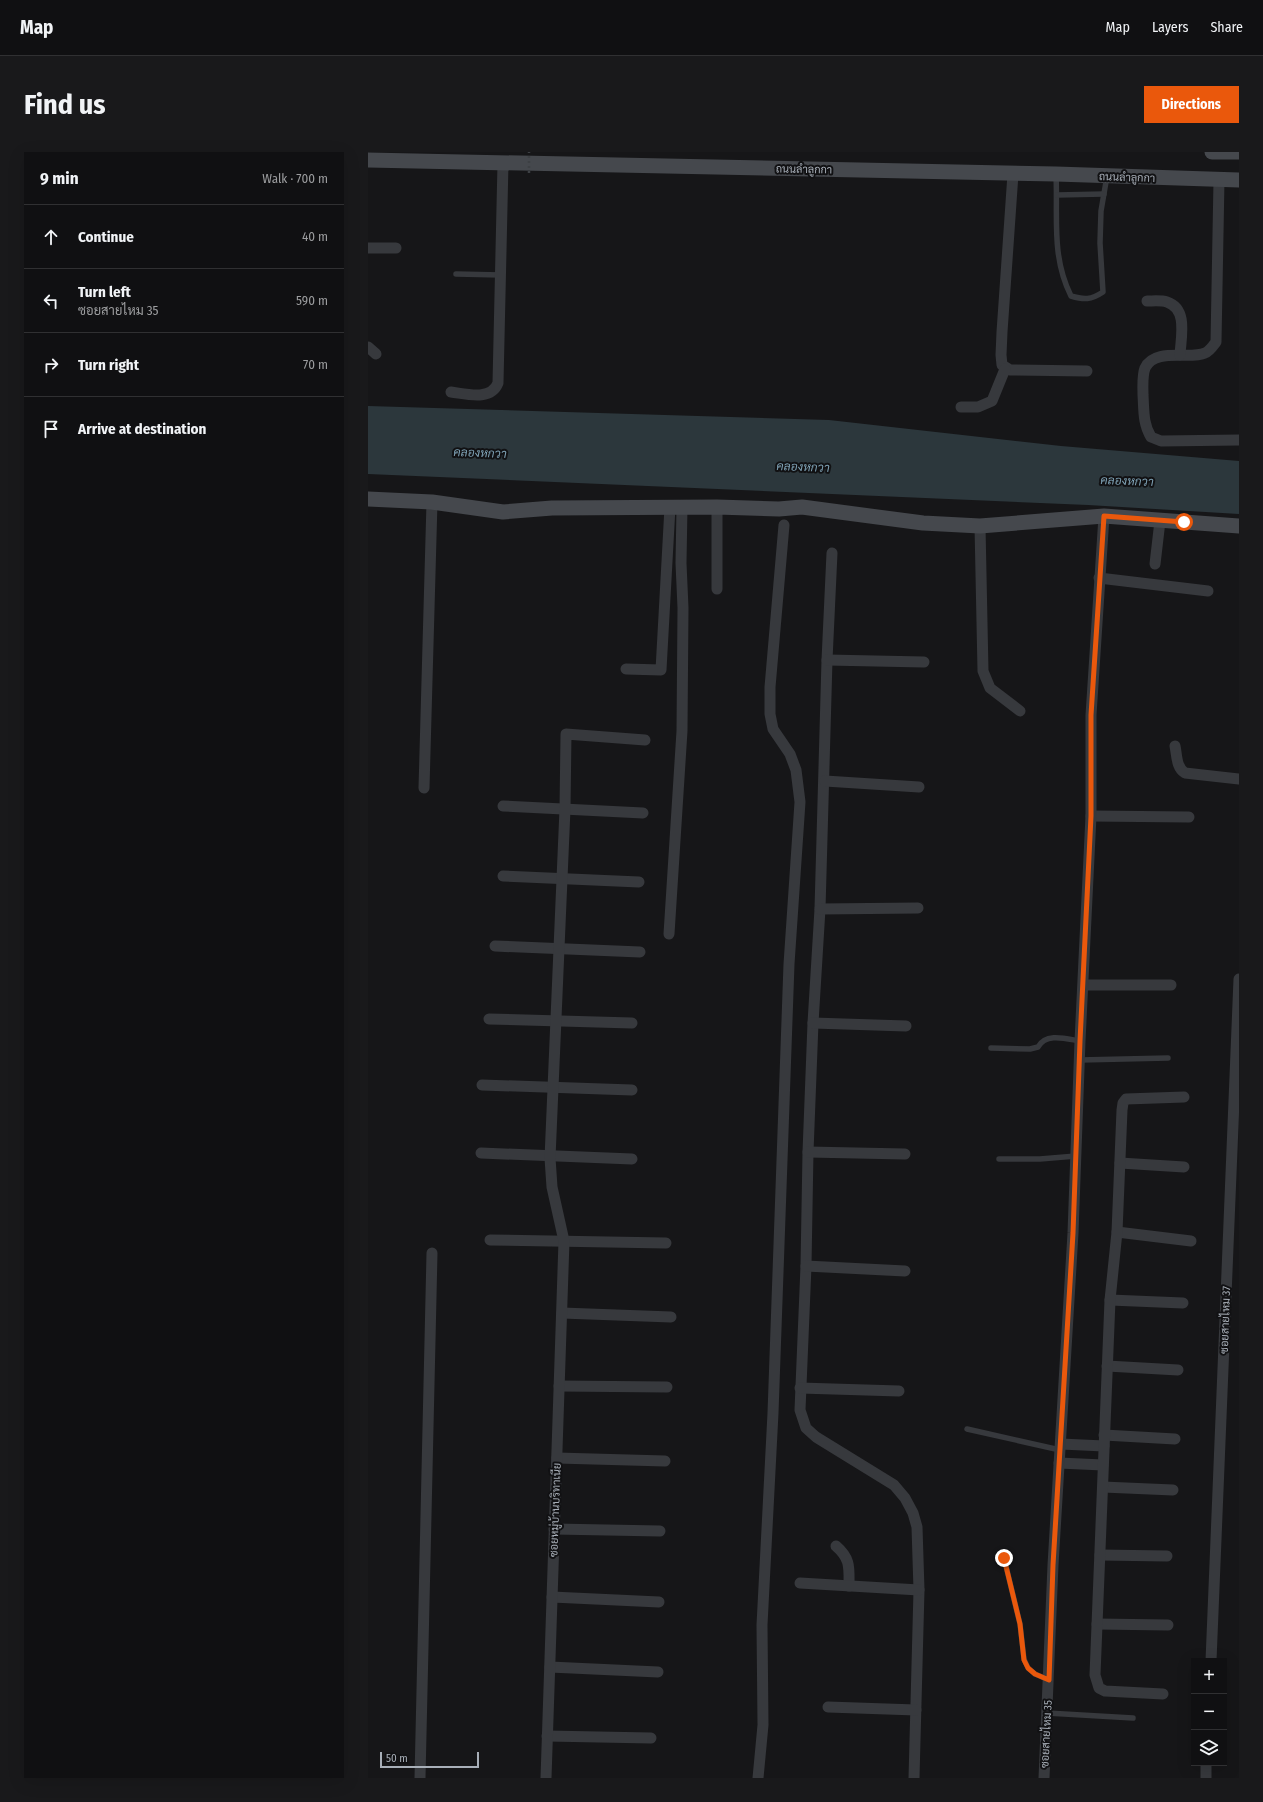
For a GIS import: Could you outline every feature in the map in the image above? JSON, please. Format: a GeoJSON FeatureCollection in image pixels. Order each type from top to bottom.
{"type":"FeatureCollection","features":[{"type":"Feature","properties":{"kind":"main road"},"geometry":{"type":"LineString","coordinates":[[1212,152],[1239,152]]}},
{"type":"Feature","properties":{"kind":"main road","name":"ถนนลำลูกกา"},"geometry":{"type":"LineString","coordinates":[[368,160],[1056,174],[1239,180]]}},
{"type":"Feature","properties":{"kind":"main road"},"geometry":{"type":"LineString","coordinates":[[368,499],[432,502],[503,512],[552,508],[802,508],[923,523],[980,526],[1104,516],[1239,526]]}},
{"type":"Feature","properties":{"kind":"street"},"geometry":{"type":"LineString","coordinates":[[451,392],[481,395],[489,394],[496,389],[498,383],[503,163]]}},
{"type":"Feature","properties":{"kind":"street"},"geometry":{"type":"LineString","coordinates":[[1013,174],[1001,355],[1002,365],[1005,369],[1010,370],[1087,371]]}},
{"type":"Feature","properties":{"kind":"street"},"geometry":{"type":"LineString","coordinates":[[1219,180],[1216,342],[1212,348],[1205,353],[1157,357],[1150,361],[1145,369],[1143,379],[1144,420],[1151,437],[1160,441],[1239,440]]}},
{"type":"Feature","properties":{"kind":"street"},"geometry":{"type":"LineString","coordinates":[[368,248],[396,248]]}},
{"type":"Feature","properties":{"kind":"street"},"geometry":{"type":"LineString","coordinates":[[1148,301],[1166,301],[1177,308],[1182,315],[1180,355]]}},
{"type":"Feature","properties":{"kind":"street"},"geometry":{"type":"LineString","coordinates":[[961,407],[978,407],[992,401],[997,392],[1005,369]]}},
{"type":"Feature","properties":{"kind":"street"},"geometry":{"type":"LineString","coordinates":[[424,788],[432,502]]}},
{"type":"Feature","properties":{"kind":"street"},"geometry":{"type":"LineString","coordinates":[[626,669],[661,670],[676,508]]}},
{"type":"Feature","properties":{"kind":"street"},"geometry":{"type":"LineString","coordinates":[[669,934],[682,731],[683,608],[676,508]]}},
{"type":"Feature","properties":{"kind":"street"},"geometry":{"type":"LineString","coordinates":[[716,589],[717,508]]}},
{"type":"Feature","properties":{"kind":"street","name":"ซอยสายไหม 35"},"geometry":{"type":"LineString","coordinates":[[1044,1778],[1059,1463],[1073,1233],[1080,1041],[1084,985],[1091,816],[1091,715],[1104,516]]}},
{"type":"Feature","properties":{"kind":"street"},"geometry":{"type":"LineString","coordinates":[[1154,564],[1160,521]]}},
{"type":"Feature","properties":{"kind":"street"},"geometry":{"type":"LineString","coordinates":[[758,1778],[762,1725],[762,1625],[774,1413],[789,964],[800,802],[796,770],[790,754],[774,729],[770,714],[770,687],[784,525]]}},
{"type":"Feature","properties":{"kind":"street"},"geometry":{"type":"LineString","coordinates":[[980,526],[983,671],[990,688],[1020,711]]}},
{"type":"Feature","properties":{"kind":"street"},"geometry":{"type":"LineString","coordinates":[[832,553],[827,660],[825,781],[820,909],[813,1023],[808,1152],[806,1266],[800,1410],[806,1428],[816,1437],[894,1485],[905,1498],[913,1513],[917,1527],[919,1590],[914,1778]]}},
{"type":"Feature","properties":{"kind":"street"},"geometry":{"type":"LineString","coordinates":[[1099,578],[1208,590]]}},
{"type":"Feature","properties":{"kind":"street"},"geometry":{"type":"LineString","coordinates":[[827,660],[924,662]]}},
{"type":"Feature","properties":{"kind":"street","name":"ซอยหมู่บ้านบริทาเนีย"},"geometry":{"type":"LineString","coordinates":[[546,1778],[564,1241],[552,1187],[550,1156],[565,809],[566,734],[645,740]]}},
{"type":"Feature","properties":{"kind":"street"},"geometry":{"type":"LineString","coordinates":[[1175,746],[1180,770],[1184,773],[1239,779]]}},
{"type":"Feature","properties":{"kind":"street"},"geometry":{"type":"LineString","coordinates":[[825,781],[919,787]]}},
{"type":"Feature","properties":{"kind":"street"},"geometry":{"type":"LineString","coordinates":[[503,806],[643,813]]}},
{"type":"Feature","properties":{"kind":"street"},"geometry":{"type":"LineString","coordinates":[[1091,816],[1189,817]]}},
{"type":"Feature","properties":{"kind":"street"},"geometry":{"type":"LineString","coordinates":[[503,876],[639,882]]}},
{"type":"Feature","properties":{"kind":"street"},"geometry":{"type":"LineString","coordinates":[[820,909],[918,908]]}},
{"type":"Feature","properties":{"kind":"street"},"geometry":{"type":"LineString","coordinates":[[495,946],[640,952]]}},
{"type":"Feature","properties":{"kind":"street","name":"ซอยสายไหม 37"},"geometry":{"type":"LineString","coordinates":[[1211,1658],[1239,979]]}},
{"type":"Feature","properties":{"kind":"street"},"geometry":{"type":"LineString","coordinates":[[1084,985],[1171,985]]}},
{"type":"Feature","properties":{"kind":"street"},"geometry":{"type":"LineString","coordinates":[[488,1019],[632,1023]]}},
{"type":"Feature","properties":{"kind":"street"},"geometry":{"type":"LineString","coordinates":[[813,1023],[906,1026]]}},
{"type":"Feature","properties":{"kind":"street"},"geometry":{"type":"LineString","coordinates":[[482,1085],[632,1090]]}},
{"type":"Feature","properties":{"kind":"street"},"geometry":{"type":"LineString","coordinates":[[1163,1694],[1112,1692],[1099,1688],[1095,1675],[1103,1487],[1102,1465],[1110,1300],[1117,1232],[1122,1110],[1126,1099],[1184,1097]]}},
{"type":"Feature","properties":{"kind":"street"},"geometry":{"type":"LineString","coordinates":[[808,1152],[905,1154]]}},
{"type":"Feature","properties":{"kind":"street"},"geometry":{"type":"LineString","coordinates":[[482,1153],[632,1159]]}},
{"type":"Feature","properties":{"kind":"street"},"geometry":{"type":"LineString","coordinates":[[1120,1164],[1184,1166]]}},
{"type":"Feature","properties":{"kind":"street"},"geometry":{"type":"LineString","coordinates":[[1117,1232],[1191,1241]]}},
{"type":"Feature","properties":{"kind":"street"},"geometry":{"type":"LineString","coordinates":[[490,1240],[666,1243]]}},
{"type":"Feature","properties":{"kind":"street"},"geometry":{"type":"LineString","coordinates":[[420,1778],[432,1253]]}},
{"type":"Feature","properties":{"kind":"street"},"geometry":{"type":"LineString","coordinates":[[806,1266],[905,1271]]}},
{"type":"Feature","properties":{"kind":"street"},"geometry":{"type":"LineString","coordinates":[[1110,1300],[1183,1303]]}},
{"type":"Feature","properties":{"kind":"street"},"geometry":{"type":"LineString","coordinates":[[562,1313],[671,1317]]}},
{"type":"Feature","properties":{"kind":"street"},"geometry":{"type":"LineString","coordinates":[[1107,1366],[1178,1370]]}},
{"type":"Feature","properties":{"kind":"street"},"geometry":{"type":"LineString","coordinates":[[559,1386],[668,1388]]}},
{"type":"Feature","properties":{"kind":"street"},"geometry":{"type":"LineString","coordinates":[[800,1388],[899,1391]]}},
{"type":"Feature","properties":{"kind":"street"},"geometry":{"type":"LineString","coordinates":[[1060,1447],[1104,1441],[1175,1439]]}},
{"type":"Feature","properties":{"kind":"street"},"geometry":{"type":"LineString","coordinates":[[557,1458],[665,1461]]}},
{"type":"Feature","properties":{"kind":"street"},"geometry":{"type":"LineString","coordinates":[[1059,1463],[1102,1465]]}},
{"type":"Feature","properties":{"kind":"street"},"geometry":{"type":"LineString","coordinates":[[1103,1487],[1173,1490]]}},
{"type":"Feature","properties":{"kind":"street"},"geometry":{"type":"LineString","coordinates":[[554,1529],[660,1531]]}},
{"type":"Feature","properties":{"kind":"street"},"geometry":{"type":"LineString","coordinates":[[836,1546],[845,1553],[848,1561],[849,1586]]}},
{"type":"Feature","properties":{"kind":"street"},"geometry":{"type":"LineString","coordinates":[[1100,1555],[1167,1556]]}},
{"type":"Feature","properties":{"kind":"street"},"geometry":{"type":"LineString","coordinates":[[800,1583],[919,1590]]}},
{"type":"Feature","properties":{"kind":"street"},"geometry":{"type":"LineString","coordinates":[[552,1597],[659,1602]]}},
{"type":"Feature","properties":{"kind":"street"},"geometry":{"type":"LineString","coordinates":[[1097,1624],[1168,1626]]}},
{"type":"Feature","properties":{"kind":"street"},"geometry":{"type":"LineString","coordinates":[[550,1667],[658,1672]]}},
{"type":"Feature","properties":{"kind":"street"},"geometry":{"type":"LineString","coordinates":[[828,1707],[916,1710]]}},
{"type":"Feature","properties":{"kind":"street"},"geometry":{"type":"LineString","coordinates":[[547,1736],[651,1738]]}},
{"type":"Feature","properties":{"kind":"street"},"geometry":{"type":"LineString","coordinates":[[1206,1766],[1206,1778]]}},
{"type":"Feature","properties":{"kind":"lane"},"geometry":{"type":"LineString","coordinates":[[1056,174],[1058,256],[1060,271],[1071,296],[1083,300],[1093,299],[1103,292],[1100,243],[1101,211],[1107,176]]}},
{"type":"Feature","properties":{"kind":"lane"},"geometry":{"type":"LineString","coordinates":[[1057,195],[1104,194]]}},
{"type":"Feature","properties":{"kind":"lane"},"geometry":{"type":"LineString","coordinates":[[456,274],[501,275]]}},
{"type":"Feature","properties":{"kind":"lane"},"geometry":{"type":"LineString","coordinates":[[990,1048],[1030,1050],[1038,1047],[1040,1043],[1046,1039],[1053,1038],[1080,1041]]}},
{"type":"Feature","properties":{"kind":"lane"},"geometry":{"type":"LineString","coordinates":[[1080,1060],[1168,1058]]}},
{"type":"Feature","properties":{"kind":"lane"},"geometry":{"type":"LineString","coordinates":[[999,1159],[1040,1159],[1076,1156]]}},
{"type":"Feature","properties":{"kind":"lane"},"geometry":{"type":"LineString","coordinates":[[967,1429],[1060,1447]]}},
{"type":"Feature","properties":{"kind":"lane"},"geometry":{"type":"LineString","coordinates":[[1004,1558],[1020,1624],[1024,1660],[1028,1668],[1035,1674],[1049,1680]]}},
{"type":"Feature","properties":{"kind":"lane"},"geometry":{"type":"LineString","coordinates":[[1047,1713],[1133,1718]]}},
{"type":"Feature","properties":{"kind":"path"},"geometry":{"type":"LineString","coordinates":[[529,152],[529,173]]}},
{"type":"Feature","properties":{"kind":"water","name":"คลองหกวา"},"geometry":{"type":"Polygon","coordinates":[[[368,406],[829,420],[1061,446],[1239,461],[1239,514],[1088,505],[368,474],[368,406]]]}},
{"type":"Feature","properties":{"kind":"route"},"geometry":{"type":"LineString","coordinates":[[1004,1558],[1020,1624],[1024,1660],[1028,1668],[1035,1674],[1049,1680],[1053,1565],[1073,1233],[1080,1041],[1084,985],[1091,816],[1091,715],[1104,516],[1184,522]]}}]}
